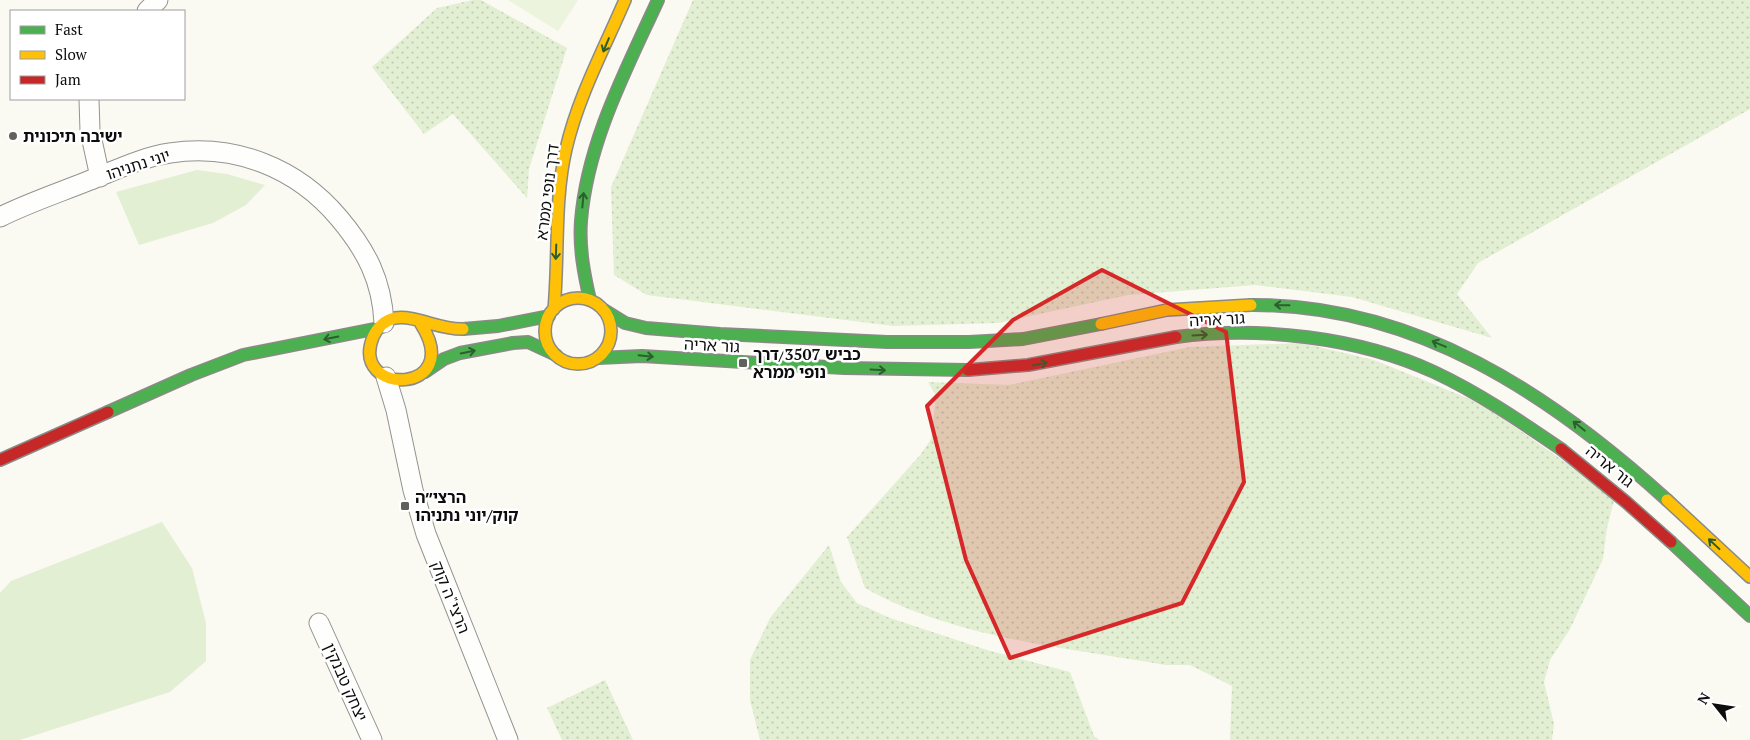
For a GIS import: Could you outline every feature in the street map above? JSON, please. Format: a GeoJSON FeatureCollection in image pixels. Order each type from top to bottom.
{"type":"FeatureCollection","features":[{"type":"Feature","properties":{"kind":"main road","name":"דרך נופי ממרא"},"geometry":{"type":"LineString","coordinates":[[551,313],[557,217],[566,150],[577,113],[626,0]]}},
{"type":"Feature","properties":{"kind":"main road"},"geometry":{"type":"LineString","coordinates":[[590,300],[583,276],[580,253],[584,193],[603,122],[658,0]]}},
{"type":"Feature","properties":{"kind":"main road"},"geometry":{"type":"LineString","coordinates":[[0,460],[192,375],[243,355],[381,325],[392,319],[416,321],[448,329],[488,326],[551,313],[570,299],[590,300],[604,310],[611,330],[606,350],[598,358],[576,364],[565,361],[528,342],[512,343],[460,353],[444,359],[420,375],[400,381],[381,372],[359,356]]}},
{"type":"Feature","properties":{"kind":"main road","name":"גור אריה"},"geometry":{"type":"LineString","coordinates":[[604,310],[626,323],[655,328],[887,342],[974,342],[1026,339],[1161,312],[1225,306],[1294,306],[1376,321],[1455,351],[1528,390],[1565,415],[1666,498],[1750,577]]}},
{"type":"Feature","properties":{"kind":"main road"},"geometry":{"type":"LineString","coordinates":[[551,313],[546,337],[556,355]]}},
{"type":"Feature","properties":{"kind":"main road"},"geometry":{"type":"LineString","coordinates":[[416,321],[432,338],[434,347],[430,364],[420,375]]}},
{"type":"Feature","properties":{"kind":"main road"},"geometry":{"type":"LineString","coordinates":[[381,325],[374,335],[370,352],[381,372]]}},
{"type":"Feature","properties":{"kind":"main road","name":"גור אריה"},"geometry":{"type":"LineString","coordinates":[[598,358],[637,355],[683,360],[886,370],[975,370],[1030,366],[1188,335],[1292,333],[1345,342],[1407,361],[1443,376],[1520,418],[1548,437],[1626,500],[1750,616]]}},
{"type":"Feature","properties":{"kind":"main road"},"geometry":{"type":"LineString","coordinates":[[270,349],[323,351]]}},
{"type":"Feature","properties":{"kind":"street"},"geometry":{"type":"LineString","coordinates":[[147,10],[158,0]]}},
{"type":"Feature","properties":{"kind":"street"},"geometry":{"type":"LineString","coordinates":[[89,100],[90,131],[100,177]]}},
{"type":"Feature","properties":{"kind":"street","name":"יוני נתניהו"},"geometry":{"type":"LineString","coordinates":[[0,217],[100,177],[168,153],[200,150],[227,152],[282,170],[328,205],[362,246],[376,281]]}},
{"type":"Feature","properties":{"kind":"street"},"geometry":{"type":"LineString","coordinates":[[376,281],[416,321]]}},
{"type":"Feature","properties":{"kind":"street"},"geometry":{"type":"LineString","coordinates":[[376,281],[383,306],[381,325]]}},
{"type":"Feature","properties":{"kind":"street","name":"הרצי\"ה קוק"},"geometry":{"type":"LineString","coordinates":[[381,372],[396,410],[404,450],[426,534],[508,740]]}},
{"type":"Feature","properties":{"kind":"street","name":"הרצי\"ה קוק"},"geometry":{"type":"LineString","coordinates":[[404,450],[406,400],[420,375]]}},
{"type":"Feature","properties":{"kind":"street","name":"יצחק טבנקין"},"geometry":{"type":"LineString","coordinates":[[319,623],[372,740]]}},
{"type":"Feature","properties":{"kind":"highlighted area"},"geometry":{"type":"Polygon","coordinates":[[[1102,270],[1226,332],[1244,482],[1182,603],[1010,658],[966,560],[927,406],[1013,320],[1102,270]]]}},
{"type":"Feature","properties":{"kind":"green space"},"geometry":{"type":"Polygon","coordinates":[[[481,0],[567,48],[529,169],[527,198],[453,114],[424,134],[372,67],[437,8],[481,0]]]}},
{"type":"Feature","properties":{"kind":"green space"},"geometry":{"type":"Polygon","coordinates":[[[508,0],[578,0],[558,31],[508,0]]]}},
{"type":"Feature","properties":{"kind":"green space"},"geometry":{"type":"Polygon","coordinates":[[[693,0],[1750,0],[1750,109],[1478,263],[1457,294],[1492,338],[1352,297],[1255,285],[1128,295],[998,323],[893,326],[647,295],[614,275],[611,187],[693,0]]]}},
{"type":"Feature","properties":{"kind":"green space"},"geometry":{"type":"Polygon","coordinates":[[[197,170],[227,174],[265,185],[246,205],[213,223],[139,245],[116,192],[197,170]]]}},
{"type":"Feature","properties":{"kind":"green space"},"geometry":{"type":"Polygon","coordinates":[[[1302,343],[1374,360],[1482,404],[1615,497],[1607,528],[1603,559],[1570,629],[1550,660],[1544,682],[1554,724],[1552,740],[1230,740],[1232,686],[1190,665],[1165,665],[1089,653],[973,630],[935,619],[899,605],[865,588],[847,537],[921,454],[931,439],[936,396],[928,382],[1009,385],[1190,347],[1302,343]]]}},
{"type":"Feature","properties":{"kind":"green space"},"geometry":{"type":"Polygon","coordinates":[[[162,522],[192,568],[206,623],[206,661],[170,692],[20,740],[0,740],[0,593],[11,581],[162,522]]]}},
{"type":"Feature","properties":{"kind":"green space"},"geometry":{"type":"Polygon","coordinates":[[[829,545],[841,582],[857,603],[890,618],[987,650],[1070,672],[1094,736],[1099,740],[760,740],[750,700],[750,660],[770,618],[829,545]]]}},
{"type":"Feature","properties":{"kind":"green space"},"geometry":{"type":"Polygon","coordinates":[[[605,680],[633,740],[562,740],[547,708],[605,680]]]}},
{"type":"Feature","properties":{"kind":"traffic: fast"},"geometry":{"type":"LineString","coordinates":[[590,300],[582,261],[581,221],[591,163],[621,80],[658,0]]}},
{"type":"Feature","properties":{"kind":"traffic: fast"},"geometry":{"type":"LineString","coordinates":[[1251,305],[1311,309],[1369,320],[1424,338],[1477,362],[1527,391],[1576,425],[1667,500]]}},
{"type":"Feature","properties":{"kind":"traffic: fast"},"geometry":{"type":"LineString","coordinates":[[604,310],[625,323],[646,328],[720,334],[887,342],[969,342],[1023,339],[1101,324]]}},
{"type":"Feature","properties":{"kind":"traffic: fast"},"geometry":{"type":"LineString","coordinates":[[463,329],[498,326],[549,316]]}},
{"type":"Feature","properties":{"kind":"traffic: fast"},"geometry":{"type":"LineString","coordinates":[[108,412],[191,375],[243,355],[379,328]]}},
{"type":"Feature","properties":{"kind":"traffic: fast"},"geometry":{"type":"LineString","coordinates":[[1176,337],[1208,334],[1274,334],[1308,337],[1373,350],[1404,360],[1451,380],[1499,408],[1561,449]]}},
{"type":"Feature","properties":{"kind":"traffic: fast"},"geometry":{"type":"LineString","coordinates":[[425,372],[444,359],[460,353],[513,343],[528,342],[556,355]]}},
{"type":"Feature","properties":{"kind":"traffic: fast"},"geometry":{"type":"LineString","coordinates":[[598,358],[642,356],[844,368],[968,370]]}},
{"type":"Feature","properties":{"kind":"traffic: fast"},"geometry":{"type":"LineString","coordinates":[[1671,542],[1750,616]]}},
{"type":"Feature","properties":{"kind":"traffic: slow"},"geometry":{"type":"LineString","coordinates":[[554,309],[558,209],[566,149],[584,92],[625,0]]}},
{"type":"Feature","properties":{"kind":"traffic: slow"},"geometry":{"type":"LineString","coordinates":[[578,298],[591,301],[601,308],[608,318],[611,331],[608,344],[601,354],[591,361],[578,364],[565,361],[555,354],[548,344],[545,331],[548,318],[555,308],[565,301],[578,298]]}},
{"type":"Feature","properties":{"kind":"traffic: slow"},"geometry":{"type":"LineString","coordinates":[[1101,324],[1167,310],[1251,305]]}},
{"type":"Feature","properties":{"kind":"traffic: slow"},"geometry":{"type":"LineString","coordinates":[[421,324],[431,347],[429,364],[419,375],[405,380],[390,378],[377,370],[370,357],[373,337],[379,328],[388,321],[395,318],[403,318],[420,320],[454,329],[463,329]]}},
{"type":"Feature","properties":{"kind":"traffic: slow"},"geometry":{"type":"LineString","coordinates":[[1667,500],[1750,577]]}},
{"type":"Feature","properties":{"kind":"traffic: jam"},"geometry":{"type":"LineString","coordinates":[[968,370],[1028,365],[1176,337]]}},
{"type":"Feature","properties":{"kind":"traffic: jam"},"geometry":{"type":"LineString","coordinates":[[0,460],[108,412]]}},
{"type":"Feature","properties":{"kind":"traffic: jam"},"geometry":{"type":"LineString","coordinates":[[1561,449],[1671,542]]}},
{"type":"Feature","properties":{"kind":"place","name":"ישיבה תיכונית"},"geometry":{"type":"Point","coordinates":[13,136]}},
{"type":"Feature","properties":{"kind":"place","name":"כביש 3507/דרך נופי ממרא"},"geometry":{"type":"Point","coordinates":[743,363]}},
{"type":"Feature","properties":{"kind":"place","name":"הרצי״ה קוק/יוני נתניהו"},"geometry":{"type":"Point","coordinates":[405,506]}}]}
